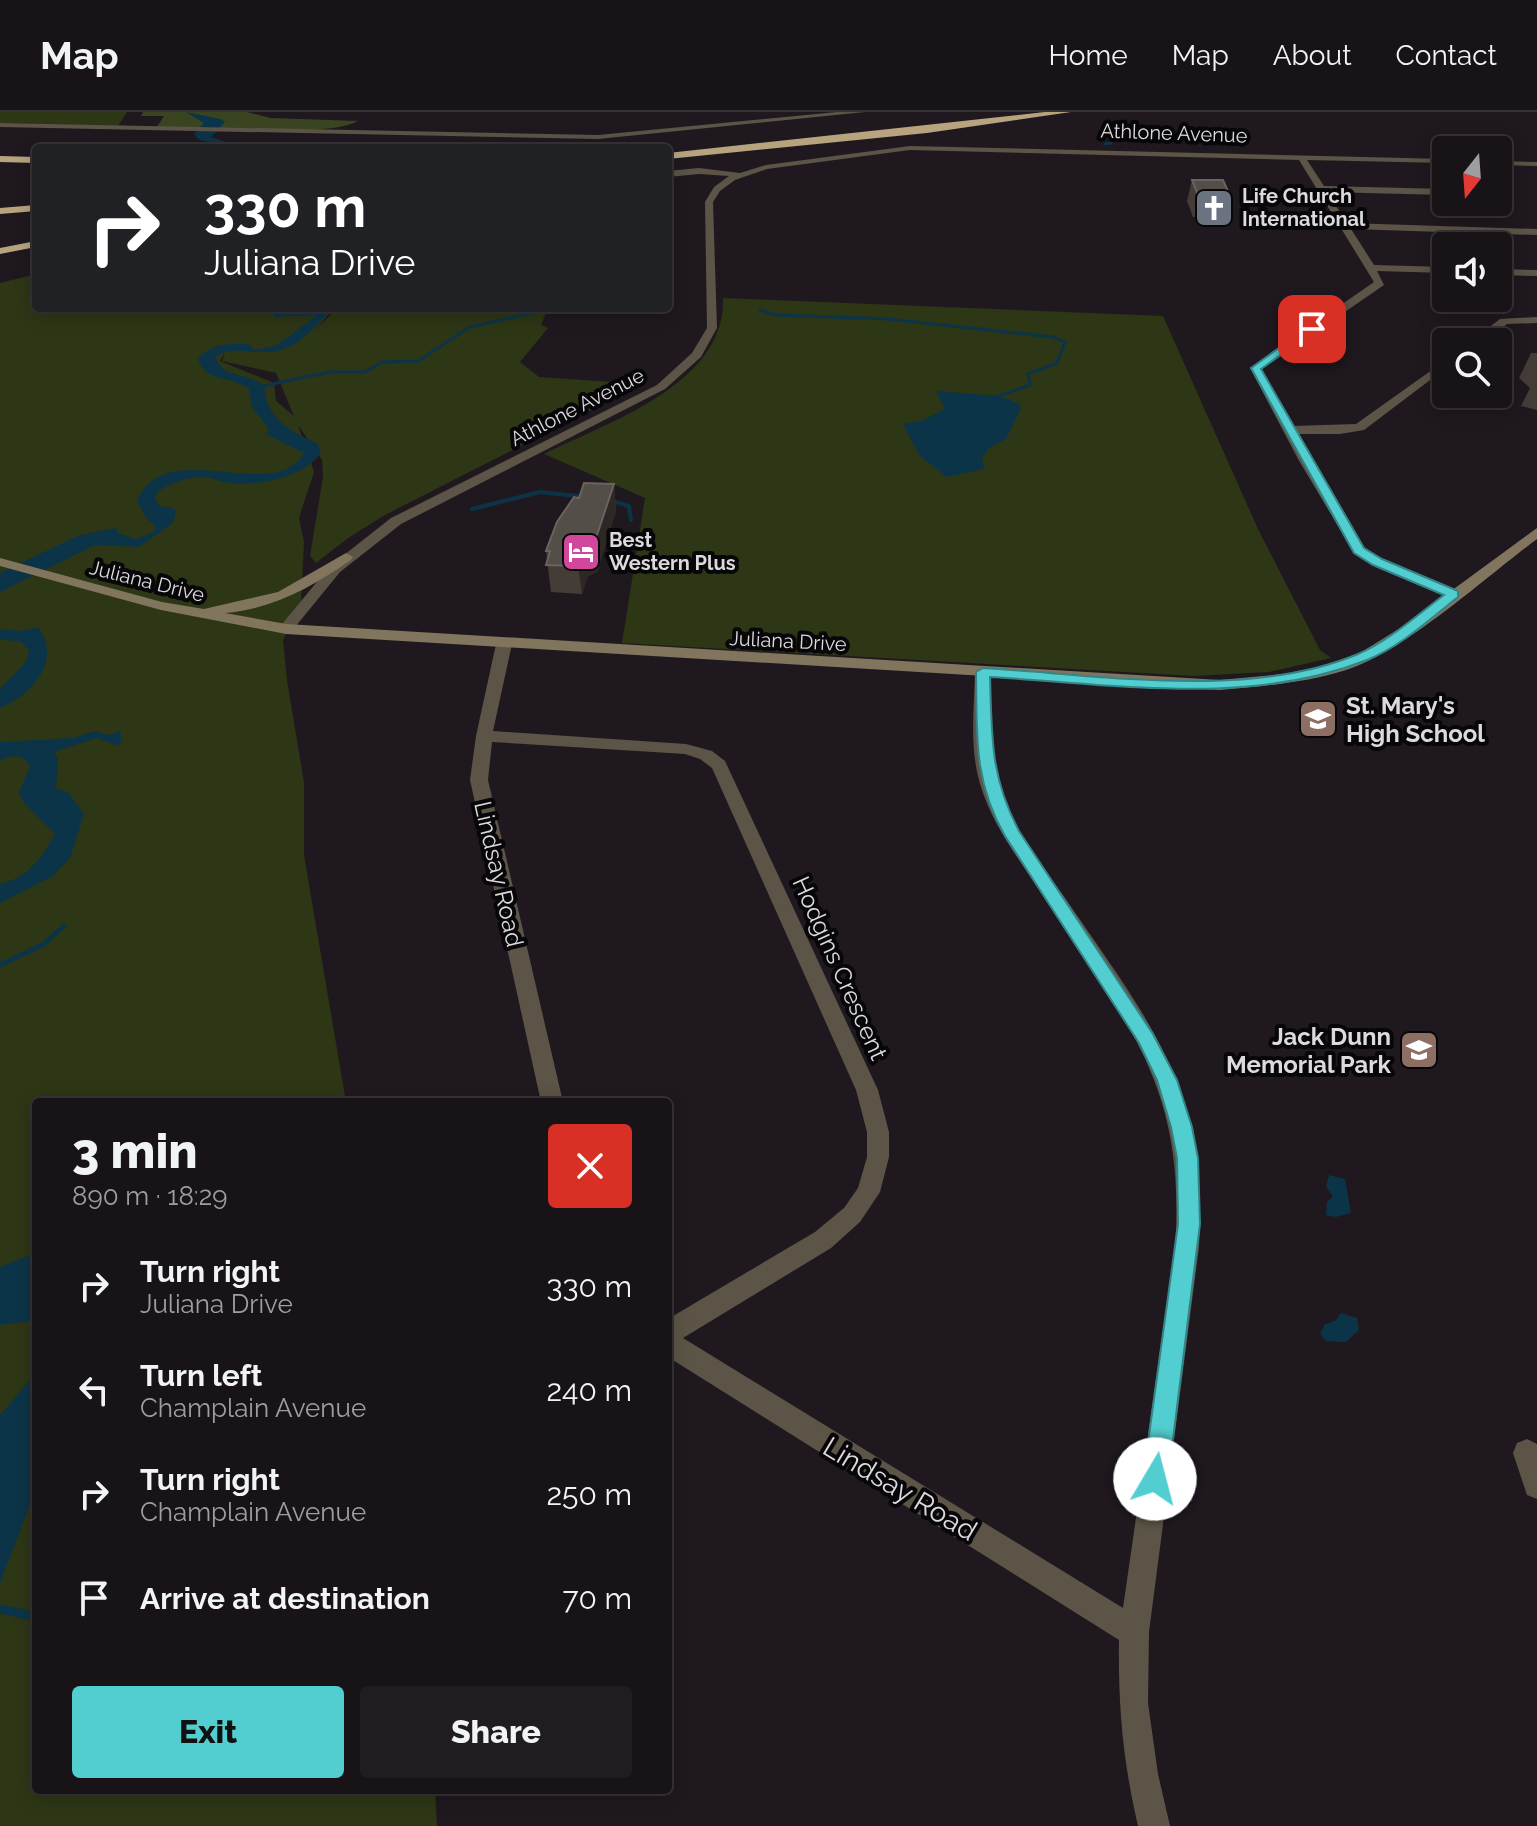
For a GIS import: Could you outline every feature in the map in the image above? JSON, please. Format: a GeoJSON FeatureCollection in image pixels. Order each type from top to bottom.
{"type":"FeatureCollection","features":[{"type":"Feature","properties":{"kind":"highway"},"geometry":{"type":"LineString","coordinates":[[672,148],[986,112]]}},
{"type":"Feature","properties":{"kind":"highway"},"geometry":{"type":"LineString","coordinates":[[672,156],[927,130],[1066,112]]}},
{"type":"Feature","properties":{"kind":"highway"},"geometry":{"type":"LineString","coordinates":[[0,159],[32,160]]}},
{"type":"Feature","properties":{"kind":"highway"},"geometry":{"type":"LineString","coordinates":[[0,203],[32,200]]}},
{"type":"Feature","properties":{"kind":"highway"},"geometry":{"type":"LineString","coordinates":[[0,211],[32,208]]}},
{"type":"Feature","properties":{"kind":"highway"},"geometry":{"type":"LineString","coordinates":[[0,251],[32,245]]}},
{"type":"Feature","properties":{"kind":"street"},"geometry":{"type":"LineString","coordinates":[[0,125],[598,137],[861,112]]}},
{"type":"Feature","properties":{"kind":"street","name":"Athlone Avenue"},"geometry":{"type":"LineString","coordinates":[[286,629],[315,589],[346,557],[396,521],[661,387],[686,366],[705,344],[713,323],[709,202],[723,184],[739,175],[796,161],[929,147],[1432,161]]}},
{"type":"Feature","properties":{"kind":"street"},"geometry":{"type":"LineString","coordinates":[[1301,157],[1380,283],[1378,288],[1258,364],[1258,372],[1288,430],[1362,554],[1453,594]]}},
{"type":"Feature","properties":{"kind":"street"},"geometry":{"type":"LineString","coordinates":[[1512,163],[1537,164]]}},
{"type":"Feature","properties":{"kind":"street"},"geometry":{"type":"LineString","coordinates":[[672,174],[710,171],[739,175]]}},
{"type":"Feature","properties":{"kind":"street"},"geometry":{"type":"LineString","coordinates":[[1321,189],[1432,192]]}},
{"type":"Feature","properties":{"kind":"street"},"geometry":{"type":"LineString","coordinates":[[1345,226],[1537,232]]}},
{"type":"Feature","properties":{"kind":"street"},"geometry":{"type":"LineString","coordinates":[[1372,268],[1432,270]]}},
{"type":"Feature","properties":{"kind":"street"},"geometry":{"type":"LineString","coordinates":[[1512,272],[1537,273]]}},
{"type":"Feature","properties":{"kind":"street"},"geometry":{"type":"LineString","coordinates":[[1494,328],[1504,321],[1537,320]]}},
{"type":"Feature","properties":{"kind":"street"},"geometry":{"type":"LineString","coordinates":[[1288,430],[1360,427],[1432,373]]}},
{"type":"Feature","properties":{"kind":"street","name":"Juliana Drive"},"geometry":{"type":"LineString","coordinates":[[0,562],[161,606],[286,629],[1190,684],[1247,684],[1295,678],[1365,656],[1398,637],[1537,532]]}},
{"type":"Feature","properties":{"kind":"street"},"geometry":{"type":"LineString","coordinates":[[161,606],[215,610],[264,602],[296,591],[346,557]]}},
{"type":"Feature","properties":{"kind":"street","name":"Lindsay Road"},"geometry":{"type":"LineString","coordinates":[[504,644],[484,736],[479,780],[481,802],[551,1098]]}},
{"type":"Feature","properties":{"kind":"street"},"geometry":{"type":"LineString","coordinates":[[983,672],[985,761],[993,797],[1011,832],[1161,1066],[1174,1097],[1187,1158],[1190,1191],[1187,1247],[1134,1632],[1133,1703],[1142,1774],[1154,1826]]}},
{"type":"Feature","properties":{"kind":"street","name":"Hodgins Crescent"},"geometry":{"type":"LineString","coordinates":[[484,736],[686,749],[706,755],[719,765],[867,1090],[878,1132],[878,1157],[874,1178],[852,1215],[823,1240],[672,1331]]}},
{"type":"Feature","properties":{"kind":"street","name":"Lindsay Road"},"geometry":{"type":"LineString","coordinates":[[672,1345],[1134,1632]]}},
{"type":"Feature","properties":{"kind":"street"},"geometry":{"type":"LineString","coordinates":[[1527,1453],[1537,1485]]}},
{"type":"Feature","properties":{"kind":"green space"},"geometry":{"type":"Polygon","coordinates":[[[0,112],[127,112],[118,126],[0,123],[0,112]]]}},
{"type":"Feature","properties":{"kind":"green space"},"geometry":{"type":"Polygon","coordinates":[[[143,112],[247,112],[271,118],[358,121],[343,126],[292,131],[201,129],[157,127],[164,116],[141,116],[143,112]]]}},
{"type":"Feature","properties":{"kind":"green space"},"geometry":{"type":"Polygon","coordinates":[[[32,275],[32,312],[331,312],[317,328],[334,312],[546,312],[541,325],[548,328],[520,362],[539,377],[642,384],[385,515],[316,563],[310,556],[323,477],[322,460],[298,425],[314,472],[299,518],[304,542],[301,603],[283,640],[304,782],[304,855],[345,1098],[32,1098],[32,1794],[435,1794],[437,1826],[0,1826],[0,283],[32,275]],[[225,352],[220,361],[274,383],[276,401],[294,416],[276,373],[222,361],[225,352]]]}},
{"type":"Feature","properties":{"kind":"green space"},"geometry":{"type":"Polygon","coordinates":[[[723,298],[1163,316],[1258,529],[1320,650],[1331,658],[1269,672],[1194,676],[622,643],[645,498],[544,454],[630,413],[685,377],[705,354],[719,328],[723,298]]]}},
{"type":"Feature","properties":{"kind":"water"},"geometry":{"type":"Polygon","coordinates":[[[186,112],[221,119],[225,122],[211,137],[232,144],[199,140],[194,134],[204,123],[186,112]]]}},
{"type":"Feature","properties":{"kind":"water"},"geometry":{"type":"Polygon","coordinates":[[[271,312],[328,314],[304,337],[279,351],[232,351],[215,357],[224,369],[265,387],[269,407],[281,422],[317,443],[321,453],[313,462],[292,474],[253,483],[229,483],[204,477],[174,483],[157,492],[155,499],[161,507],[171,507],[176,511],[173,523],[139,547],[95,545],[0,592],[0,573],[80,535],[117,528],[117,533],[136,539],[154,532],[155,525],[147,519],[137,501],[151,482],[171,472],[269,473],[289,467],[304,453],[266,434],[269,429],[252,407],[249,389],[213,376],[198,359],[208,350],[220,346],[248,344],[254,350],[276,346],[317,315],[274,317],[271,312]]]}},
{"type":"Feature","properties":{"kind":"water"},"geometry":{"type":"Polygon","coordinates":[[[936,391],[999,396],[1018,403],[1021,408],[1006,439],[989,448],[982,458],[984,469],[947,477],[919,455],[903,424],[923,420],[945,409],[936,391]]]}},
{"type":"Feature","properties":{"kind":"water"},"geometry":{"type":"Polygon","coordinates":[[[38,627],[45,639],[47,652],[40,675],[23,694],[0,708],[0,689],[26,662],[29,650],[20,641],[0,640],[0,629],[22,631],[38,627]]]}},
{"type":"Feature","properties":{"kind":"water"},"geometry":{"type":"Polygon","coordinates":[[[94,731],[108,735],[120,731],[122,740],[118,746],[97,738],[54,752],[58,759],[56,789],[68,792],[84,814],[70,858],[53,876],[0,903],[0,884],[19,877],[33,866],[55,834],[24,803],[19,793],[30,766],[17,756],[0,760],[0,742],[73,738],[94,731]]]}},
{"type":"Feature","properties":{"kind":"water"},"geometry":{"type":"Polygon","coordinates":[[[1329,1175],[1345,1179],[1351,1213],[1336,1217],[1326,1215],[1327,1202],[1333,1196],[1326,1187],[1329,1175]]]}},
{"type":"Feature","properties":{"kind":"water"},"geometry":{"type":"Polygon","coordinates":[[[32,1255],[32,1321],[0,1325],[0,1267],[32,1255]]]}},
{"type":"Feature","properties":{"kind":"water"},"geometry":{"type":"Polygon","coordinates":[[[1341,1313],[1357,1318],[1359,1330],[1346,1342],[1326,1341],[1320,1334],[1325,1324],[1335,1321],[1341,1313]]]}},
{"type":"Feature","properties":{"kind":"water"},"geometry":{"type":"Polygon","coordinates":[[[32,1378],[32,1499],[0,1583],[0,1415],[32,1378]]]}},
{"type":"Feature","properties":{"kind":"building"},"geometry":{"type":"Polygon","coordinates":[[[1192,180],[1223,180],[1230,196],[1198,195],[1192,180]]]}},
{"type":"Feature","properties":{"kind":"building"},"geometry":{"type":"Polygon","coordinates":[[[584,483],[614,484],[594,544],[584,548],[578,566],[546,565],[550,551],[546,551],[557,522],[574,497],[579,498],[584,483]]]}},
{"type":"Feature","properties":{"kind":"waterway"},"geometry":{"type":"LineString","coordinates":[[1140,140],[1148,139]]}},
{"type":"Feature","properties":{"kind":"waterway"},"geometry":{"type":"LineString","coordinates":[[1105,144],[1111,143]]}},
{"type":"Feature","properties":{"kind":"waterway"},"geometry":{"type":"LineString","coordinates":[[760,310],[776,315],[888,319],[1053,337],[1065,342],[1057,363],[1028,374],[1030,385],[999,396]]}},
{"type":"Feature","properties":{"kind":"waterway"},"geometry":{"type":"LineString","coordinates":[[258,387],[330,372],[365,372],[382,362],[418,361],[470,327],[532,313]]}},
{"type":"Feature","properties":{"kind":"waterway"},"geometry":{"type":"LineString","coordinates":[[472,509],[540,492],[586,497]]}},
{"type":"Feature","properties":{"kind":"waterway"},"geometry":{"type":"LineString","coordinates":[[609,500],[629,506],[631,520]]}},
{"type":"Feature","properties":{"kind":"waterway"},"geometry":{"type":"LineString","coordinates":[[0,965],[44,944],[64,926]]}},
{"type":"Feature","properties":{"kind":"waterway"},"geometry":{"type":"LineString","coordinates":[[0,1609],[32,1616]]}},
{"type":"Feature","properties":{"kind":"place","name":"Life Church International"},"geometry":{"type":"Point","coordinates":[1214,208]}},
{"type":"Feature","properties":{"kind":"place","name":"Best Western Plus"},"geometry":{"type":"Point","coordinates":[581,552]}},
{"type":"Feature","properties":{"kind":"place","name":"St. Mary's High School"},"geometry":{"type":"Point","coordinates":[1318,719]}},
{"type":"Feature","properties":{"kind":"place","name":"Jack Dunn Memorial Park"},"geometry":{"type":"Point","coordinates":[1419,1050]}},
{"type":"Feature","properties":{"kind":"route"},"geometry":{"type":"LineString","coordinates":[[1155,1479],[1189,1224],[1190,1191],[1181,1127],[1174,1097],[1146,1039],[1011,832],[995,802],[986,774],[983,672],[1220,685],[1295,678],[1343,666],[1365,656],[1407,630],[1453,594],[1362,554],[1275,405],[1256,368],[1312,329]]}}]}
